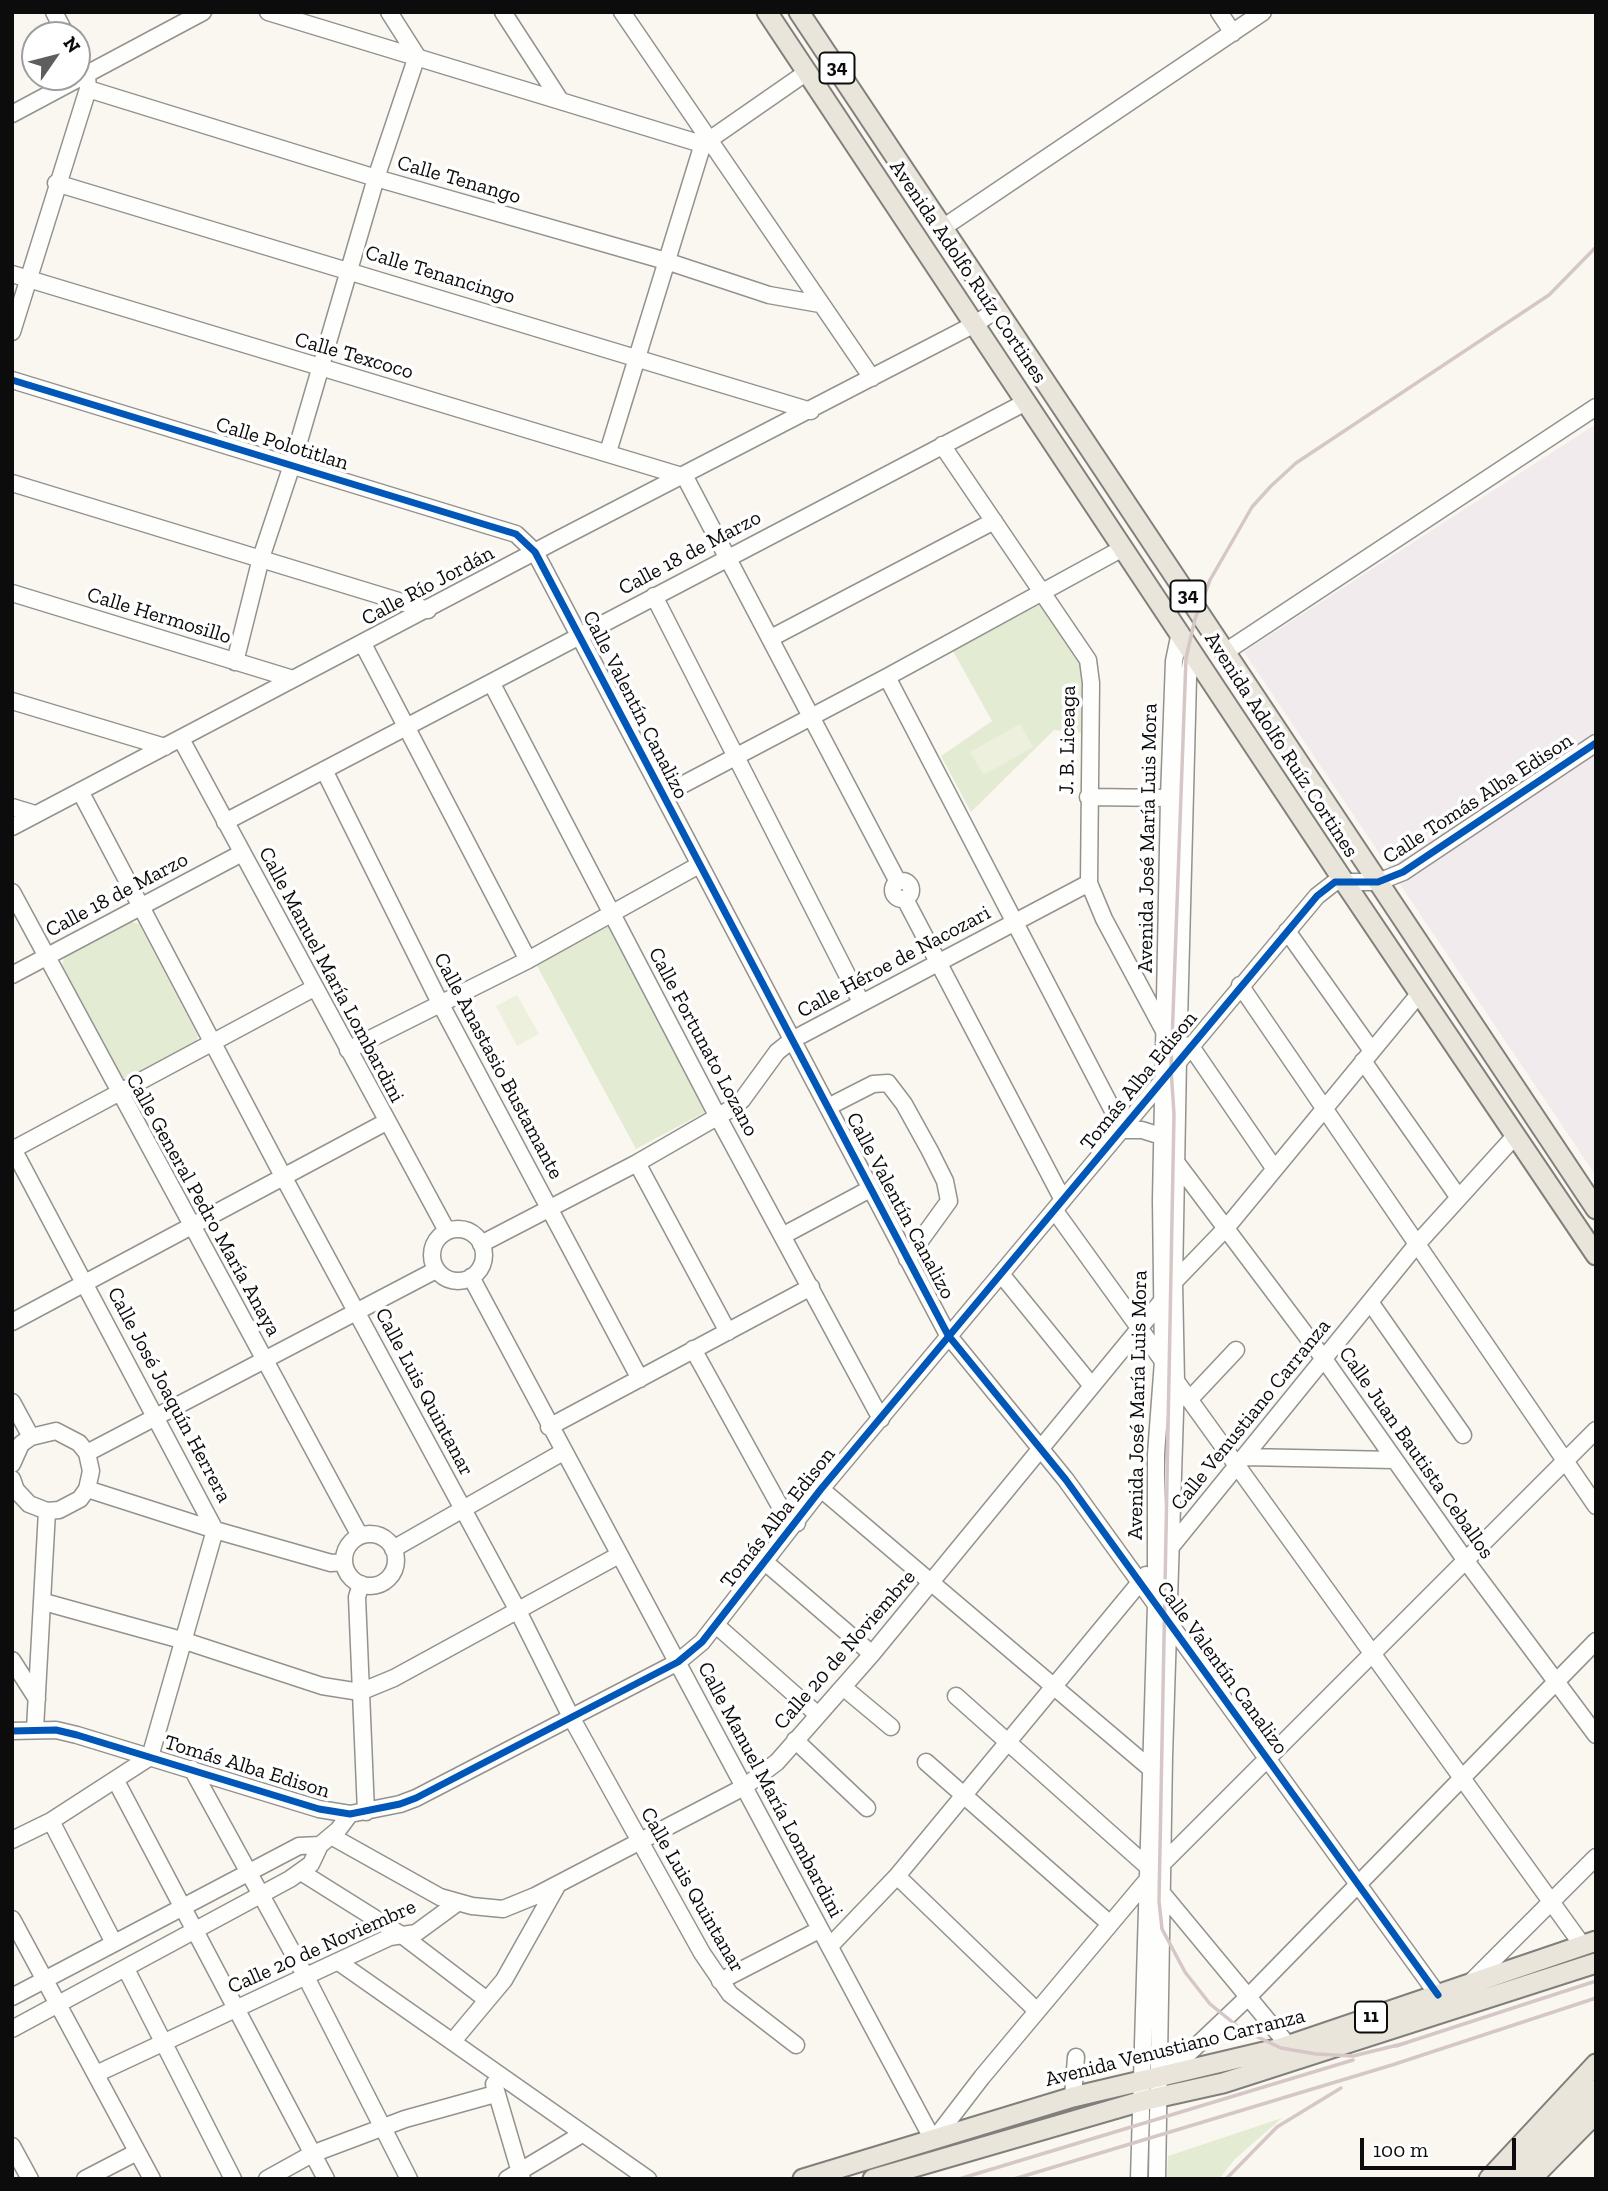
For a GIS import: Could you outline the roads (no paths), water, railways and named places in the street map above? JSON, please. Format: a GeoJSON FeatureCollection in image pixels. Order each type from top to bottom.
{"type":"FeatureCollection","features":[{"type":"Feature","properties":{"kind":"main road","name":"Avenida Adolfo Ruíz Cortines"},"geometry":{"type":"LineString","coordinates":[[768,12],[1343,880],[1596,1255]]}},
{"type":"Feature","properties":{"kind":"main road","name":"Avenida Adolfo Ruíz Cortines"},"geometry":{"type":"LineString","coordinates":[[799,12],[1596,1209]]}},
{"type":"Feature","properties":{"kind":"main road","name":"Avenida Venustiano Carranza"},"geometry":{"type":"LineString","coordinates":[[803,2179],[1073,2097],[1244,2059],[1589,1944]]}},
{"type":"Feature","properties":{"kind":"main road","name":"Avenida Venustiano Carranza"},"geometry":{"type":"LineString","coordinates":[[873,2179],[1150,2100],[1223,2083],[1596,1963]]}},
{"type":"Feature","properties":{"kind":"main road"},"geometry":{"type":"LineString","coordinates":[[1489,2179],[1596,2064]]}},
{"type":"Feature","properties":{"kind":"main road"},"geometry":{"type":"LineString","coordinates":[[1510,2179],[1596,2090]]}},
{"type":"Feature","properties":{"kind":"main road"},"geometry":{"type":"LineString","coordinates":[[1531,2179],[1596,2113]]}},
{"type":"Feature","properties":{"kind":"main road"},"geometry":{"type":"LineString","coordinates":[[1549,2179],[1596,2131]]}},
{"type":"Feature","properties":{"kind":"street"},"geometry":{"type":"LineString","coordinates":[[91,80],[203,12]]}},
{"type":"Feature","properties":{"kind":"street"},"geometry":{"type":"LineString","coordinates":[[268,12],[707,143]]}},
{"type":"Feature","properties":{"kind":"street"},"geometry":{"type":"LineString","coordinates":[[390,12],[417,56]]}},
{"type":"Feature","properties":{"kind":"street"},"geometry":{"type":"LineString","coordinates":[[503,12],[560,100]]}},
{"type":"Feature","properties":{"kind":"street"},"geometry":{"type":"LineString","coordinates":[[622,12],[707,143],[872,378]]}},
{"type":"Feature","properties":{"kind":"street"},"geometry":{"type":"LineString","coordinates":[[1219,12],[1233,33]]}},
{"type":"Feature","properties":{"kind":"street"},"geometry":{"type":"LineString","coordinates":[[944,227],[1263,12]]}},
{"type":"Feature","properties":{"kind":"street"},"geometry":{"type":"LineString","coordinates":[[235,662],[261,558],[292,465],[376,178],[417,56]]}},
{"type":"Feature","properties":{"kind":"street"},"geometry":{"type":"LineString","coordinates":[[608,452],[666,261],[707,143],[807,72]]}},
{"type":"Feature","properties":{"kind":"street","name":"Calle Tenango"},"geometry":{"type":"LineString","coordinates":[[91,83],[376,178],[666,261],[769,295],[820,304]]}},
{"type":"Feature","properties":{"kind":"street"},"geometry":{"type":"LineString","coordinates":[[12,114],[66,91]]}},
{"type":"Feature","properties":{"kind":"street"},"geometry":{"type":"LineString","coordinates":[[12,332],[84,91]]}},
{"type":"Feature","properties":{"kind":"street","name":"Calle Tenancingo"},"geometry":{"type":"LineString","coordinates":[[56,183],[349,269],[811,411]]}},
{"type":"Feature","properties":{"kind":"street","name":"Calle Texcoco"},"geometry":{"type":"LineString","coordinates":[[12,274],[685,477]]}},
{"type":"Feature","properties":{"kind":"street","name":"Calle Río Jordán"},"geometry":{"type":"LineString","coordinates":[[12,827],[535,552],[811,411],[975,324],[998,309]]}},
{"type":"Feature","properties":{"kind":"street","name":"Calle Polotitlan"},"geometry":{"type":"LineString","coordinates":[[12,380],[516,534],[535,552]]}},
{"type":"Feature","properties":{"kind":"street","name":"Calle 18 de Marzo"},"geometry":{"type":"LineString","coordinates":[[225,822],[1026,402]]}},
{"type":"Feature","properties":{"kind":"street"},"geometry":{"type":"LineString","coordinates":[[1226,652],[1596,407]]}},
{"type":"Feature","properties":{"kind":"street","name":"J. B. Liceaga"},"geometry":{"type":"LineString","coordinates":[[942,445],[1085,653],[1090,668],[1089,883],[1178,1059]]}},
{"type":"Feature","properties":{"kind":"street"},"geometry":{"type":"LineString","coordinates":[[685,477],[898,882],[908,883],[912,888],[905,899],[940,962],[1059,1205],[1163,1361]]}},
{"type":"Feature","properties":{"kind":"street"},"geometry":{"type":"LineString","coordinates":[[12,483],[428,610]]}},
{"type":"Feature","properties":{"kind":"street"},"geometry":{"type":"LineString","coordinates":[[771,638],[994,520]]}},
{"type":"Feature","properties":{"kind":"street"},"geometry":{"type":"LineString","coordinates":[[663,794],[887,677],[1123,548]]}},
{"type":"Feature","properties":{"kind":"street","name":"Calle Valentín Canalizo"},"geometry":{"type":"LineString","coordinates":[[535,552],[948,1335],[1042,1450],[1438,1995]]}},
{"type":"Feature","properties":{"kind":"street","name":"Calle Hermosillo"},"geometry":{"type":"LineString","coordinates":[[12,593],[293,679]]}},
{"type":"Feature","properties":{"kind":"street"},"geometry":{"type":"LineString","coordinates":[[654,596],[861,1002]]}},
{"type":"Feature","properties":{"kind":"street","name":"Avenida José María Luis Mora"},"geometry":{"type":"LineString","coordinates":[[1151,2078],[1151,1769],[1157,1562],[1156,1454],[1163,1361],[1161,1302],[1164,1032],[1174,661],[1180,632]]}},
{"type":"Feature","properties":{"kind":"street"},"geometry":{"type":"LineString","coordinates":[[363,644],[528,960]]}},
{"type":"Feature","properties":{"kind":"street","name":"Avenida José María Luis Mora"},"geometry":{"type":"LineString","coordinates":[[1139,2179],[1150,2100],[1162,1893],[1153,1870],[1170,1624],[1176,1381],[1174,1282],[1178,1059],[1188,678],[1193,652]]}},
{"type":"Feature","properties":{"kind":"street"},"geometry":{"type":"LineString","coordinates":[[887,677],[1123,1130],[1142,1129],[1164,1137]]}},
{"type":"Feature","properties":{"kind":"street","name":"Calle Fortunato Lozano"},"geometry":{"type":"LineString","coordinates":[[492,684],[718,1117],[881,1419]]}},
{"type":"Feature","properties":{"kind":"street"},"geometry":{"type":"LineString","coordinates":[[12,701],[165,747]]}},
{"type":"Feature","properties":{"kind":"street","name":"Calle Manuel María Lombardini"},"geometry":{"type":"LineString","coordinates":[[181,739],[447,1231]]}},
{"type":"Feature","properties":{"kind":"street","name":"Calle Tomás Alba Edison"},"geometry":{"type":"LineString","coordinates":[[1378,882],[1403,872],[1596,743]]}},
{"type":"Feature","properties":{"kind":"street","name":"Calle Anastasio Bustamante"},"geometry":{"type":"LineString","coordinates":[[324,770],[440,1003],[640,1379]]}},
{"type":"Feature","properties":{"kind":"street","name":"Calle Luis Quintanar"},"geometry":{"type":"LineString","coordinates":[[80,791],[138,906],[517,1609],[639,1844],[720,1981],[742,2005],[796,2045]]}},
{"type":"Feature","properties":{"kind":"street"},"geometry":{"type":"LineString","coordinates":[[1088,797],[1169,798]]}},
{"type":"Feature","properties":{"kind":"street"},"geometry":{"type":"LineString","coordinates":[[12,807],[36,814]]}},
{"type":"Feature","properties":{"kind":"street","name":"Calle 18 de Marzo"},"geometry":{"type":"LineString","coordinates":[[12,975],[242,853]]}},
{"type":"Feature","properties":{"kind":"street"},"geometry":{"type":"LineString","coordinates":[[348,1050],[528,960],[699,865]]}},
{"type":"Feature","properties":{"kind":"street"},"geometry":{"type":"LineString","coordinates":[[1343,880],[1378,882]]}},
{"type":"Feature","properties":{"kind":"street","name":"Tomás Alba Edison"},"geometry":{"type":"LineString","coordinates":[[12,1731],[35,1729],[78,1735],[320,1809],[350,1814],[416,1798],[690,1655],[797,1523],[821,1489],[1123,1130],[1240,985],[1325,888],[1343,880]]}},
{"type":"Feature","properties":{"kind":"street","name":"Calle Héroe de Nacozari"},"geometry":{"type":"LineString","coordinates":[[481,1244],[637,1163],[718,1117],[743,1100],[777,1052],[792,1040],[1089,883]]}},
{"type":"Feature","properties":{"kind":"street","name":"Calle General Pedro María Anaya"},"geometry":{"type":"LineString","coordinates":[[12,892],[360,1536]]}},
{"type":"Feature","properties":{"kind":"street"},"geometry":{"type":"LineString","coordinates":[[1287,931],[1460,1198]]}},
{"type":"Feature","properties":{"kind":"street"},"geometry":{"type":"LineString","coordinates":[[1240,985],[1596,1506]]}},
{"type":"Feature","properties":{"kind":"street"},"geometry":{"type":"LineString","coordinates":[[13,1149],[314,988]]}},
{"type":"Feature","properties":{"kind":"street"},"geometry":{"type":"LineString","coordinates":[[1174,1282],[1227,1227],[1419,994]]}},
{"type":"Feature","properties":{"kind":"street"},"geometry":{"type":"LineString","coordinates":[[1190,1045],[1274,1168]]}},
{"type":"Feature","properties":{"kind":"street","name":"Calle Valentín Canalizo"},"geometry":{"type":"LineString","coordinates":[[828,1107],[873,1084],[888,1083],[904,1104],[930,1151],[945,1181],[949,1201],[907,1259]]}},
{"type":"Feature","properties":{"kind":"street"},"geometry":{"type":"LineString","coordinates":[[12,1322],[386,1122]]}},
{"type":"Feature","properties":{"kind":"street","name":"Calle Venustiano Carranza"},"geometry":{"type":"LineString","coordinates":[[830,1946],[897,1876],[1417,1244],[1515,1136]]}},
{"type":"Feature","properties":{"kind":"street","name":"Calle José Joaquín Herrera"},"geometry":{"type":"LineString","coordinates":[[13,1149],[157,1416],[215,1530],[185,1642],[150,1756]]}},
{"type":"Feature","properties":{"kind":"street","name":"Calle Juan Bautista Ceballos"},"geometry":{"type":"LineString","coordinates":[[1176,1162],[1324,1359],[1466,1561],[1596,1735]]}},
{"type":"Feature","properties":{"kind":"street"},"geometry":{"type":"LineString","coordinates":[[637,1163],[727,1332]]}},
{"type":"Feature","properties":{"kind":"street"},"geometry":{"type":"LineString","coordinates":[[784,1235],[870,1189]]}},
{"type":"Feature","properties":{"kind":"street"},"geometry":{"type":"LineString","coordinates":[[463,1229],[481,1244],[483,1262],[471,1277],[456,1281],[436,1270],[432,1251],[437,1239],[447,1231],[463,1229]]}},
{"type":"Feature","properties":{"kind":"street"},"geometry":{"type":"LineString","coordinates":[[87,1453],[436,1270]]}},
{"type":"Feature","properties":{"kind":"street"},"geometry":{"type":"LineString","coordinates":[[1001,1274],[1092,1386]]}},
{"type":"Feature","properties":{"kind":"street","name":"Calle Manuel María Lombardini"},"geometry":{"type":"LineString","coordinates":[[471,1277],[819,1930],[934,2138]]}},
{"type":"Feature","properties":{"kind":"street"},"geometry":{"type":"LineString","coordinates":[[549,1427],[811,1287]]}},
{"type":"Feature","properties":{"kind":"street","name":"Calle 20 de Noviembre"},"geometry":{"type":"LineString","coordinates":[[96,2074],[340,1963],[390,1937],[416,1933],[457,1903],[503,1909],[639,1844],[744,1787],[766,1771],[872,1654],[1161,1302]]}},
{"type":"Feature","properties":{"kind":"street"},"geometry":{"type":"LineString","coordinates":[[1370,1302],[1463,1435]]}},
{"type":"Feature","properties":{"kind":"street"},"geometry":{"type":"LineString","coordinates":[[693,1349],[782,1510],[797,1523]]}},
{"type":"Feature","properties":{"kind":"street"},"geometry":{"type":"LineString","coordinates":[[1189,1400],[1236,1350]]}},
{"type":"Feature","properties":{"kind":"street"},"geometry":{"type":"LineString","coordinates":[[1176,1381],[1241,1461],[1372,1654],[1552,1900],[1589,1944]]}},
{"type":"Feature","properties":{"kind":"street"},"geometry":{"type":"LineString","coordinates":[[12,1402],[31,1437]]}},
{"type":"Feature","properties":{"kind":"street"},"geometry":{"type":"LineString","coordinates":[[934,2138],[1153,1870],[1267,1761],[1596,1430]]}},
{"type":"Feature","properties":{"kind":"street"},"geometry":{"type":"LineString","coordinates":[[12,1464],[21,1444],[31,1437],[56,1431],[68,1435],[87,1453],[91,1471],[87,1489],[70,1506],[47,1511],[29,1504],[14,1487]]}},
{"type":"Feature","properties":{"kind":"street"},"geometry":{"type":"LineString","coordinates":[[393,1549],[563,1452]]}},
{"type":"Feature","properties":{"kind":"street"},"geometry":{"type":"LineString","coordinates":[[1241,1461],[1394,1460]]}},
{"type":"Feature","properties":{"kind":"street"},"geometry":{"type":"LineString","coordinates":[[87,1489],[331,1563],[344,1562]]}},
{"type":"Feature","properties":{"kind":"street"},"geometry":{"type":"LineString","coordinates":[[821,1489],[1151,1769]]}},
{"type":"Feature","properties":{"kind":"street"},"geometry":{"type":"LineString","coordinates":[[35,1729],[47,1511]]}},
{"type":"Feature","properties":{"kind":"street"},"geometry":{"type":"LineString","coordinates":[[360,1536],[383,1537],[393,1549],[395,1566],[386,1580],[370,1586],[361,1584],[349,1574],[344,1562],[348,1546],[360,1536]]}},
{"type":"Feature","properties":{"kind":"street"},"geometry":{"type":"LineString","coordinates":[[44,1602],[185,1642],[322,1686],[360,1692],[394,1678],[619,1555]]}},
{"type":"Feature","properties":{"kind":"street"},"geometry":{"type":"LineString","coordinates":[[765,1562],[872,1654]]}},
{"type":"Feature","properties":{"kind":"street"},"geometry":{"type":"LineString","coordinates":[[361,1584],[357,1597],[366,1812]]}},
{"type":"Feature","properties":{"kind":"street"},"geometry":{"type":"LineString","coordinates":[[716,1625],[818,1715]]}},
{"type":"Feature","properties":{"kind":"street"},"geometry":{"type":"LineString","coordinates":[[1151,2078],[1189,2053],[1248,1998],[1596,1641]]}},
{"type":"Feature","properties":{"kind":"street"},"geometry":{"type":"LineString","coordinates":[[12,1660],[38,1700]]}},
{"type":"Feature","properties":{"kind":"street"},"geometry":{"type":"LineString","coordinates":[[843,1687],[891,1727]]}},
{"type":"Feature","properties":{"kind":"street"},"geometry":{"type":"LineString","coordinates":[[956,1696],[1153,1870]]}},
{"type":"Feature","properties":{"kind":"street"},"geometry":{"type":"LineString","coordinates":[[795,1740],[867,1808]]}},
{"type":"Feature","properties":{"kind":"street"},"geometry":{"type":"LineString","coordinates":[[12,1840],[51,1821],[116,1781],[150,1756]]}},
{"type":"Feature","properties":{"kind":"street"},"geometry":{"type":"LineString","coordinates":[[926,1762],[1110,1923]]}},
{"type":"Feature","properties":{"kind":"street"},"geometry":{"type":"LineString","coordinates":[[192,1769],[306,1977],[409,2179]]}},
{"type":"Feature","properties":{"kind":"street"},"geometry":{"type":"LineString","coordinates":[[116,1781],[326,2179]]}},
{"type":"Feature","properties":{"kind":"street"},"geometry":{"type":"LineString","coordinates":[[12,2029],[194,1933],[301,1872],[350,1814]]}},
{"type":"Feature","properties":{"kind":"street"},"geometry":{"type":"LineString","coordinates":[[51,1821],[114,1943]]}},
{"type":"Feature","properties":{"kind":"street"},"geometry":{"type":"LineString","coordinates":[[12,1997],[299,1846],[325,1841],[457,1903]]}},
{"type":"Feature","properties":{"kind":"street"},"geometry":{"type":"LineString","coordinates":[[1469,1984],[1596,1857]]}},
{"type":"Feature","properties":{"kind":"street"},"geometry":{"type":"LineString","coordinates":[[301,1872],[402,1936],[487,2000]]}},
{"type":"Feature","properties":{"kind":"street"},"geometry":{"type":"LineString","coordinates":[[897,1876],[1037,2011]]}},
{"type":"Feature","properties":{"kind":"street"},"geometry":{"type":"LineString","coordinates":[[453,2041],[487,2000],[526,1945],[558,1884]]}},
{"type":"Feature","properties":{"kind":"street"},"geometry":{"type":"LineString","coordinates":[[1162,1893],[1288,2045],[1307,2056]]}},
{"type":"Feature","properties":{"kind":"street"},"geometry":{"type":"LineString","coordinates":[[12,1919],[152,2179]]}},
{"type":"Feature","properties":{"kind":"street"},"geometry":{"type":"LineString","coordinates":[[720,1981],[819,1930]]}},
{"type":"Feature","properties":{"kind":"street"},"geometry":{"type":"LineString","coordinates":[[340,1963],[648,2179]]}},
{"type":"Feature","properties":{"kind":"street"},"geometry":{"type":"LineString","coordinates":[[126,1969],[233,2179]]}},
{"type":"Feature","properties":{"kind":"street"},"geometry":{"type":"LineString","coordinates":[[1073,2097],[1076,2057]]}},
{"type":"Feature","properties":{"kind":"street"},"geometry":{"type":"LineString","coordinates":[[493,2071],[495,2094],[516,2177],[582,2134]]}},
{"type":"Feature","properties":{"kind":"street"},"geometry":{"type":"LineString","coordinates":[[267,2179],[313,2154],[405,2119],[495,2094]]}},
{"type":"Feature","properties":{"kind":"street","name":"Avenida José María Luis Mora"},"geometry":{"type":"LineString","coordinates":[[1150,2100],[1157,2179]]}},
{"type":"Feature","properties":{"kind":"street"},"geometry":{"type":"LineString","coordinates":[[12,2146],[30,2179]]}},
{"type":"Feature","properties":{"kind":"street"},"geometry":{"type":"LineString","coordinates":[[85,2179],[137,2152]]}},
{"type":"Feature","properties":{"kind":"railway"},"geometry":{"type":"LineString","coordinates":[[1406,2043],[1353,2056],[1281,2048],[1241,2029],[1210,2004],[1185,1972],[1162,1929],[1159,1901],[1174,1114],[1171,1069],[1186,658],[1195,619],[1210,580],[1252,507],[1271,486],[1296,463],[1549,295],[1596,247]]}},
{"type":"Feature","properties":{"kind":"railway"},"geometry":{"type":"LineString","coordinates":[[1396,2046],[1596,1981]]}},
{"type":"Feature","properties":{"kind":"railway"},"geometry":{"type":"LineString","coordinates":[[1014,2179],[1392,2065],[1596,1998]]}},
{"type":"Feature","properties":{"kind":"railway"},"geometry":{"type":"LineString","coordinates":[[959,2179],[1353,2060]]}},
{"type":"Feature","properties":{"kind":"railway"},"geometry":{"type":"LineString","coordinates":[[1226,2179],[1277,2127],[1341,2088]]}}]}
